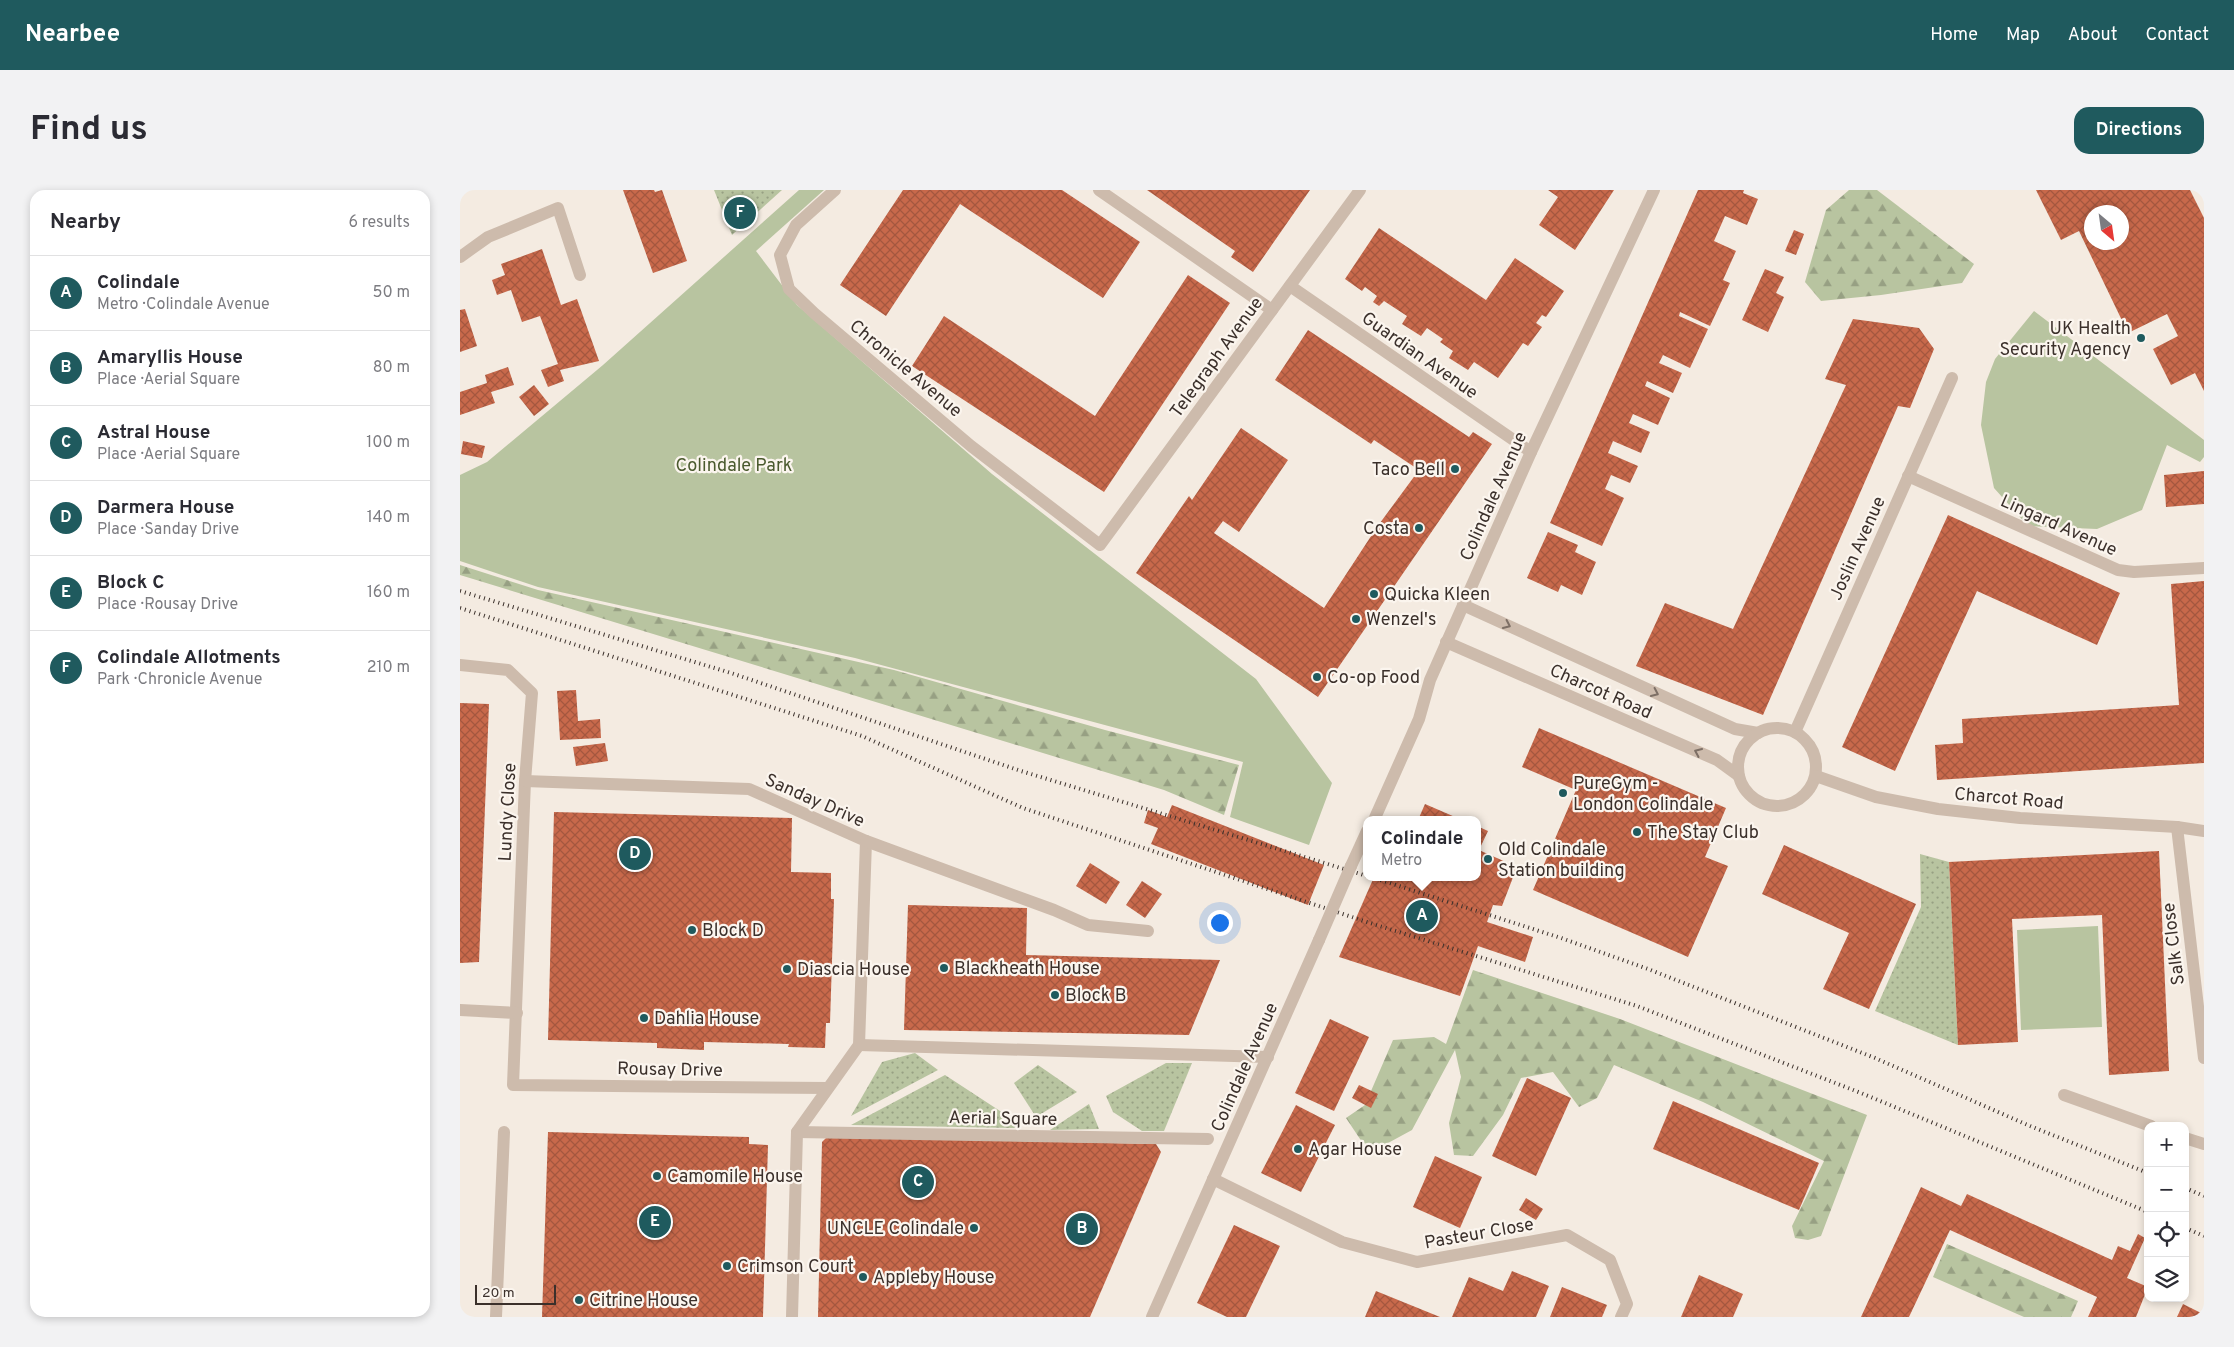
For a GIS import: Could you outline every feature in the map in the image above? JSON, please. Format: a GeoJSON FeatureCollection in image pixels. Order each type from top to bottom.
{"type":"FeatureCollection","features":[{"type":"Feature","properties":{"kind":"street","name":"Chronicle Avenue"},"geometry":{"type":"LineString","coordinates":[[836,190],[796,225],[780,255],[789,289],[814,313],[971,446],[1100,545]]}},
{"type":"Feature","properties":{"kind":"street"},"geometry":{"type":"LineString","coordinates":[[1099,190],[1272,310]]}},
{"type":"Feature","properties":{"kind":"street","name":"Telegraph Avenue"},"geometry":{"type":"LineString","coordinates":[[1100,545],[1360,190]]}},
{"type":"Feature","properties":{"kind":"street","name":"Colindale Avenue"},"geometry":{"type":"LineString","coordinates":[[1376,816],[1419,719],[1430,680],[1446,642],[1531,452],[1654,190]]}},
{"type":"Feature","properties":{"kind":"street"},"geometry":{"type":"LineString","coordinates":[[460,257],[488,237],[558,208],[580,275]]}},
{"type":"Feature","properties":{"kind":"street","name":"Guardian Avenue"},"geometry":{"type":"LineString","coordinates":[[1290,286],[1531,452]]}},
{"type":"Feature","properties":{"kind":"street","name":"Joslin Avenue"},"geometry":{"type":"LineString","coordinates":[[1795,732],[1952,378]]}},
{"type":"Feature","properties":{"kind":"street","name":"Lingard Avenue"},"geometry":{"type":"LineString","coordinates":[[1908,476],[2118,570],[2134,572],[2204,568]]}},
{"type":"Feature","properties":{"kind":"street","name":"Charcot Road"},"geometry":{"type":"LineString","coordinates":[[1463,604],[1735,729],[1758,733],[1770,728],[1783,728],[1795,732]]}},
{"type":"Feature","properties":{"kind":"street","name":"Charcot Road"},"geometry":{"type":"LineString","coordinates":[[1446,642],[1717,760],[1739,776],[1751,796],[1760,802],[1783,806],[1804,796],[1816,776],[1876,797],[1938,809],[2020,818],[2177,827],[2204,831]]}},
{"type":"Feature","properties":{"kind":"street","name":"Lundy Close"},"geometry":{"type":"LineString","coordinates":[[460,664],[508,670],[532,693],[525,782],[513,1085]]}},
{"type":"Feature","properties":{"kind":"street"},"geometry":{"type":"LineString","coordinates":[[1795,732],[1806,739],[1813,750],[1816,762],[1816,776]]}},
{"type":"Feature","properties":{"kind":"street"},"geometry":{"type":"LineString","coordinates":[[1739,776],[1738,764],[1741,752],[1748,741],[1758,733]]}},
{"type":"Feature","properties":{"kind":"street","name":"Sanday Drive"},"geometry":{"type":"LineString","coordinates":[[525,782],[749,789],[866,841],[859,1044]]}},
{"type":"Feature","properties":{"kind":"street","name":"Salk Close"},"geometry":{"type":"LineString","coordinates":[[2177,827],[2204,1058]]}},
{"type":"Feature","properties":{"kind":"street","name":"Colindale Avenue"},"geometry":{"type":"LineString","coordinates":[[1152,1317],[1363,840]]}},
{"type":"Feature","properties":{"kind":"street"},"geometry":{"type":"LineString","coordinates":[[866,841],[1054,910],[1088,925],[1148,931]]}},
{"type":"Feature","properties":{"kind":"street"},"geometry":{"type":"LineString","coordinates":[[460,1010],[517,1013]]}},
{"type":"Feature","properties":{"kind":"street"},"geometry":{"type":"LineString","coordinates":[[792,1317],[798,1132],[859,1044],[1268,1057]]}},
{"type":"Feature","properties":{"kind":"street","name":"Rousay Drive"},"geometry":{"type":"LineString","coordinates":[[513,1085],[827,1088]]}},
{"type":"Feature","properties":{"kind":"street"},"geometry":{"type":"LineString","coordinates":[[2064,1095],[2144,1124]]}},
{"type":"Feature","properties":{"kind":"street"},"geometry":{"type":"LineString","coordinates":[[496,1317],[504,1132]]}},
{"type":"Feature","properties":{"kind":"street","name":"Aerial Square"},"geometry":{"type":"LineString","coordinates":[[798,1132],[1208,1139]]}},
{"type":"Feature","properties":{"kind":"street"},"geometry":{"type":"LineString","coordinates":[[2189,1139],[2204,1144]]}},
{"type":"Feature","properties":{"kind":"street","name":"Pasteur Close"},"geometry":{"type":"LineString","coordinates":[[1213,1179],[1342,1242],[1417,1262],[1567,1235],[1610,1260],[1627,1304],[1621,1317]]}},
{"type":"Feature","properties":{"kind":"green space"},"geometry":{"type":"Polygon","coordinates":[[[714,190],[782,190],[732,235],[714,190]]]}},
{"type":"Feature","properties":{"kind":"green space","name":"Colindale Park"},"geometry":{"type":"Polygon","coordinates":[[[799,190],[824,190],[756,251],[797,305],[992,474],[1256,679],[1332,783],[1309,845],[1230,817],[1243,762],[855,658],[538,587],[460,561],[460,475],[487,462],[603,365],[799,190]]]}},
{"type":"Feature","properties":{"kind":"green space"},"geometry":{"type":"Polygon","coordinates":[[[1849,190],[1877,190],[1974,264],[1962,283],[1881,295],[1821,301],[1805,282],[1826,210],[1849,190]]]}},
{"type":"Feature","properties":{"kind":"green space"},"geometry":{"type":"Polygon","coordinates":[[[2034,311],[2204,440],[2204,457],[2200,462],[2167,445],[2142,510],[2097,529],[2028,526],[1994,488],[1981,425],[1986,382],[1995,359],[2034,311]]]}},
{"type":"Feature","properties":{"kind":"green space"},"geometry":{"type":"Polygon","coordinates":[[[460,565],[538,590],[894,670],[1105,730],[1239,765],[1224,815],[1164,790],[460,575],[460,565]]]}},
{"type":"Feature","properties":{"kind":"green space"},"geometry":{"type":"Polygon","coordinates":[[[1920,854],[1949,862],[1958,1045],[1875,1011],[1921,907],[1920,854]]]}},
{"type":"Feature","properties":{"kind":"green space"},"geometry":{"type":"Polygon","coordinates":[[[2098,926],[2102,1027],[2021,1030],[2017,930],[2098,926]]]}},
{"type":"Feature","properties":{"kind":"green space"},"geometry":{"type":"Polygon","coordinates":[[[1473,970],[1620,1019],[1867,1115],[1821,1236],[1808,1240],[1795,1238],[1792,1226],[1824,1161],[1703,1102],[1614,1065],[1597,1098],[1579,1107],[1553,1072],[1521,1078],[1503,1115],[1473,1156],[1454,1155],[1449,1123],[1461,1077],[1455,1050],[1412,1130],[1377,1149],[1362,1142],[1346,1118],[1365,1105],[1393,1040],[1434,1037],[1446,1044],[1473,970]]]}},
{"type":"Feature","properties":{"kind":"green space"},"geometry":{"type":"Polygon","coordinates":[[[915,1053],[938,1070],[851,1116],[882,1062],[915,1053]]]}},
{"type":"Feature","properties":{"kind":"green space"},"geometry":{"type":"Polygon","coordinates":[[[1166,1063],[1192,1063],[1164,1131],[1142,1131],[1113,1112],[1106,1096],[1166,1063]]]}},
{"type":"Feature","properties":{"kind":"green space"},"geometry":{"type":"Polygon","coordinates":[[[1038,1065],[1077,1092],[1036,1117],[1014,1083],[1038,1065]]]}},
{"type":"Feature","properties":{"kind":"green space"},"geometry":{"type":"Polygon","coordinates":[[[945,1075],[1020,1124],[1014,1128],[851,1125],[945,1075]]]}},
{"type":"Feature","properties":{"kind":"green space"},"geometry":{"type":"Polygon","coordinates":[[[1089,1104],[1099,1129],[1050,1130],[1089,1104]]]}},
{"type":"Feature","properties":{"kind":"green space"},"geometry":{"type":"Polygon","coordinates":[[[1947,1244],[2078,1301],[2071,1317],[2024,1317],[1933,1277],[1947,1244]]]}},
{"type":"Feature","properties":{"kind":"building"},"geometry":{"type":"Polygon","coordinates":[[[623,190],[654,190],[655,192],[662,190],[687,261],[653,273],[623,190]]]}},
{"type":"Feature","properties":{"kind":"building"},"geometry":{"type":"Polygon","coordinates":[[[903,190],[1062,190],[1140,242],[1103,298],[960,204],[886,316],[840,285],[903,190]]]}},
{"type":"Feature","properties":{"kind":"building"},"geometry":{"type":"Polygon","coordinates":[[[1147,190],[1310,190],[1253,272],[1231,257],[1235,251],[1147,190]]]}},
{"type":"Feature","properties":{"kind":"building"},"geometry":{"type":"Polygon","coordinates":[[[1548,190],[1614,190],[1575,250],[1539,225],[1558,197],[1548,190]]]}},
{"type":"Feature","properties":{"kind":"building"},"geometry":{"type":"Polygon","coordinates":[[[1698,190],[1744,190],[1743,193],[1758,199],[1747,225],[1725,216],[1714,241],[1736,251],[1723,280],[1730,283],[1710,326],[1680,312],[1679,316],[1708,329],[1690,368],[1663,355],[1659,363],[1682,373],[1673,393],[1647,381],[1645,386],[1670,398],[1658,425],[1633,414],[1629,423],[1650,432],[1641,453],[1613,441],[1608,453],[1638,466],[1630,483],[1611,475],[1605,489],[1624,498],[1602,546],[1550,523],[1698,190]]]}},
{"type":"Feature","properties":{"kind":"building"},"geometry":{"type":"Polygon","coordinates":[[[2036,190],[2190,190],[2204,218],[2204,391],[2195,373],[2171,385],[2153,349],[2178,336],[2167,314],[2128,333],[2088,250],[2129,250],[2129,205],[2084,205],[2084,241],[2079,231],[2061,240],[2036,190]]]}},
{"type":"Feature","properties":{"kind":"building"},"geometry":{"type":"Polygon","coordinates":[[[1379,228],[1486,300],[1515,258],[1564,291],[1546,317],[1542,315],[1536,323],[1542,327],[1528,346],[1523,343],[1498,378],[1474,362],[1468,370],[1449,358],[1453,351],[1440,342],[1443,339],[1427,328],[1421,336],[1402,324],[1407,316],[1384,301],[1379,306],[1373,302],[1377,296],[1365,287],[1362,291],[1345,279],[1379,228]]]}},
{"type":"Feature","properties":{"kind":"building"},"geometry":{"type":"Polygon","coordinates":[[[1794,230],[1804,234],[1796,255],[1785,251],[1794,230]]]}},
{"type":"Feature","properties":{"kind":"building"},"geometry":{"type":"Polygon","coordinates":[[[542,249],[561,305],[577,299],[599,361],[560,370],[564,381],[548,387],[541,370],[558,364],[540,316],[522,322],[511,290],[497,295],[492,280],[505,275],[501,264],[542,249]]]}},
{"type":"Feature","properties":{"kind":"building"},"geometry":{"type":"Polygon","coordinates":[[[1765,269],[1784,277],[1776,293],[1784,297],[1768,332],[1742,320],[1765,269]]]}},
{"type":"Feature","properties":{"kind":"building"},"geometry":{"type":"Polygon","coordinates":[[[1188,275],[1230,303],[1104,492],[912,366],[944,316],[1095,416],[1188,275]]]}},
{"type":"Feature","properties":{"kind":"building"},"geometry":{"type":"Polygon","coordinates":[[[465,309],[477,346],[460,352],[460,310],[465,309]]]}},
{"type":"Feature","properties":{"kind":"building"},"geometry":{"type":"Polygon","coordinates":[[[1853,319],[1919,328],[1934,349],[1910,408],[1898,406],[1763,715],[1636,666],[1665,603],[1733,629],[1846,385],[1825,379],[1853,319]]]}},
{"type":"Feature","properties":{"kind":"building"},"geometry":{"type":"Polygon","coordinates":[[[1308,330],[1469,437],[1473,432],[1492,444],[1318,697],[1136,573],[1189,496],[1192,500],[1241,428],[1288,460],[1239,532],[1223,521],[1214,533],[1324,608],[1377,527],[1419,470],[1374,440],[1371,444],[1275,380],[1308,330]]]}},
{"type":"Feature","properties":{"kind":"building"},"geometry":{"type":"Polygon","coordinates":[[[508,367],[514,385],[491,392],[495,403],[460,415],[460,392],[487,383],[485,375],[508,367]]]}},
{"type":"Feature","properties":{"kind":"building"},"geometry":{"type":"Polygon","coordinates":[[[534,385],[549,404],[534,416],[519,397],[534,385]]]}},
{"type":"Feature","properties":{"kind":"building"},"geometry":{"type":"Polygon","coordinates":[[[463,441],[485,446],[482,458],[461,454],[463,441]]]}},
{"type":"Feature","properties":{"kind":"building"},"geometry":{"type":"Polygon","coordinates":[[[2204,471],[2204,504],[2166,507],[2164,475],[2204,471]]]}},
{"type":"Feature","properties":{"kind":"building"},"geometry":{"type":"Polygon","coordinates":[[[1948,515],[2120,593],[2097,645],[1977,591],[1895,771],[1842,747],[1948,515]]]}},
{"type":"Feature","properties":{"kind":"building"},"geometry":{"type":"Polygon","coordinates":[[[1548,532],[1578,545],[1575,552],[1596,562],[1582,595],[1561,585],[1558,592],[1527,578],[1548,532]]]}},
{"type":"Feature","properties":{"kind":"building"},"geometry":{"type":"Polygon","coordinates":[[[2204,581],[2204,763],[1937,780],[1935,745],[1963,743],[1962,719],[2179,705],[2171,584],[2204,581]]]}},
{"type":"Feature","properties":{"kind":"building"},"geometry":{"type":"Polygon","coordinates":[[[576,690],[578,721],[600,719],[601,738],[560,740],[557,691],[576,690]]]}},
{"type":"Feature","properties":{"kind":"building"},"geometry":{"type":"Polygon","coordinates":[[[460,703],[489,704],[479,962],[460,963],[460,703]]]}},
{"type":"Feature","properties":{"kind":"building","name":"The Stay Club"},"geometry":{"type":"Polygon","coordinates":[[[1539,728],[1726,808],[1705,857],[1728,866],[1688,957],[1533,890],[1576,790],[1522,767],[1539,728]]]}},
{"type":"Feature","properties":{"kind":"building"},"geometry":{"type":"Polygon","coordinates":[[[605,743],[608,761],[576,766],[573,747],[605,743]]]}},
{"type":"Feature","properties":{"kind":"building"},"geometry":{"type":"Polygon","coordinates":[[[1425,804],[1453,816],[1420,816],[1425,804]]]}},
{"type":"Feature","properties":{"kind":"building"},"geometry":{"type":"Polygon","coordinates":[[[1172,805],[1324,865],[1308,905],[1151,844],[1158,828],[1144,823],[1148,810],[1167,817],[1172,805]]]}},
{"type":"Feature","properties":{"kind":"building","name":"Block D"},"geometry":{"type":"Polygon","coordinates":[[[554,812],[792,818],[791,872],[831,873],[831,899],[834,899],[830,1023],[826,1023],[825,1048],[788,1047],[789,1044],[704,1042],[704,1050],[657,1048],[657,1043],[548,1040],[554,812]]]}},
{"type":"Feature","properties":{"kind":"building"},"geometry":{"type":"Polygon","coordinates":[[[1481,828],[1488,831],[1481,846],[1481,828]]]}},
{"type":"Feature","properties":{"kind":"building"},"geometry":{"type":"Polygon","coordinates":[[[1784,845],[1916,904],[1869,1009],[1823,989],[1849,933],[1762,894],[1784,845]]]}},
{"type":"Feature","properties":{"kind":"building"},"geometry":{"type":"Polygon","coordinates":[[[1481,851],[1517,867],[1502,906],[1493,905],[1487,922],[1533,937],[1525,962],[1478,946],[1460,996],[1339,957],[1372,881],[1481,881],[1481,851]]]}},
{"type":"Feature","properties":{"kind":"building"},"geometry":{"type":"Polygon","coordinates":[[[2159,851],[2169,1071],[2109,1075],[2102,915],[2012,919],[2018,1042],[1958,1045],[1949,862],[2159,851]]]}},
{"type":"Feature","properties":{"kind":"building"},"geometry":{"type":"Polygon","coordinates":[[[1090,863],[1120,882],[1106,904],[1076,886],[1090,863]]]}},
{"type":"Feature","properties":{"kind":"building"},"geometry":{"type":"Polygon","coordinates":[[[1142,881],[1162,894],[1145,918],[1126,905],[1142,881]]]}},
{"type":"Feature","properties":{"kind":"building","name":"Block B"},"geometry":{"type":"Polygon","coordinates":[[[908,905],[1027,908],[1026,955],[1220,960],[1189,1035],[904,1030],[908,905]]]}},
{"type":"Feature","properties":{"kind":"building"},"geometry":{"type":"Polygon","coordinates":[[[1330,1019],[1369,1037],[1334,1111],[1295,1093],[1330,1019]]]}},
{"type":"Feature","properties":{"kind":"building"},"geometry":{"type":"Polygon","coordinates":[[[1527,1078],[1571,1098],[1536,1176],[1492,1156],[1527,1078]]]}},
{"type":"Feature","properties":{"kind":"building"},"geometry":{"type":"Polygon","coordinates":[[[1359,1085],[1378,1094],[1371,1108],[1352,1098],[1359,1085]]]}},
{"type":"Feature","properties":{"kind":"building"},"geometry":{"type":"Polygon","coordinates":[[[1673,1101],[1819,1163],[1799,1210],[1653,1149],[1673,1101]]]}},
{"type":"Feature","properties":{"kind":"building","name":"Agar House"},"geometry":{"type":"Polygon","coordinates":[[[1296,1105],[1335,1125],[1301,1192],[1261,1173],[1296,1105]]]}},
{"type":"Feature","properties":{"kind":"building"},"geometry":{"type":"Polygon","coordinates":[[[548,1132],[749,1137],[749,1144],[768,1145],[763,1317],[542,1317],[548,1132]]]}},
{"type":"Feature","properties":{"kind":"building","name":"UNCLE Colindale"},"geometry":{"type":"Polygon","coordinates":[[[827,1137],[1156,1144],[1161,1152],[1090,1317],[818,1317],[822,1142],[827,1137]]]}},
{"type":"Feature","properties":{"kind":"building"},"geometry":{"type":"Polygon","coordinates":[[[1435,1156],[1482,1177],[1460,1228],[1413,1207],[1435,1156]]]}},
{"type":"Feature","properties":{"kind":"building"},"geometry":{"type":"Polygon","coordinates":[[[1921,1187],[1961,1206],[1967,1194],[2112,1260],[2118,1246],[2130,1251],[2138,1234],[2144,1237],[2127,1278],[2144,1285],[2144,1297],[2136,1317],[2088,1317],[2097,1297],[1950,1230],[1909,1317],[1861,1317],[1921,1187]]]}},
{"type":"Feature","properties":{"kind":"building"},"geometry":{"type":"Polygon","coordinates":[[[1526,1198],[1543,1209],[1536,1220],[1519,1210],[1526,1198]]]}},
{"type":"Feature","properties":{"kind":"building"},"geometry":{"type":"Polygon","coordinates":[[[1234,1225],[1280,1246],[1246,1317],[1227,1317],[1197,1303],[1234,1225]]]}},
{"type":"Feature","properties":{"kind":"building"},"geometry":{"type":"Polygon","coordinates":[[[1512,1271],[1549,1286],[1536,1317],[1452,1317],[1469,1277],[1503,1291],[1512,1271]]]}},
{"type":"Feature","properties":{"kind":"building"},"geometry":{"type":"Polygon","coordinates":[[[1699,1275],[1743,1294],[1733,1317],[1681,1317],[1699,1275]]]}},
{"type":"Feature","properties":{"kind":"building"},"geometry":{"type":"Polygon","coordinates":[[[1562,1287],[1607,1305],[1602,1317],[1550,1317],[1562,1287]]]}},
{"type":"Feature","properties":{"kind":"building"},"geometry":{"type":"Polygon","coordinates":[[[1376,1291],[1440,1317],[1365,1317],[1376,1291]]]}},
{"type":"Feature","properties":{"kind":"building"},"geometry":{"type":"Polygon","coordinates":[[[2183,1304],[2201,1313],[2199,1317],[2177,1317],[2183,1304]]]}},
{"type":"Feature","properties":{"kind":"railway"},"geometry":{"type":"LineString","coordinates":[[460,591],[731,673],[1021,771],[1363,875]]}},
{"type":"Feature","properties":{"kind":"railway"},"geometry":{"type":"LineString","coordinates":[[460,608],[862,736],[1023,808],[1370,923],[1637,1006],[1861,1093],[2144,1210]]}},
{"type":"Feature","properties":{"kind":"railway"},"geometry":{"type":"LineString","coordinates":[[1383,881],[1561,938],[1648,969],[1875,1058],[2030,1126],[2144,1171]]}},
{"type":"Feature","properties":{"kind":"railway"},"geometry":{"type":"LineString","coordinates":[[2189,1190],[2204,1196]]}},
{"type":"Feature","properties":{"kind":"railway"},"geometry":{"type":"LineString","coordinates":[[2189,1230],[2204,1236]]}},
{"type":"Feature","properties":{"kind":"place","name":"Colindale Allotments"},"geometry":{"type":"Point","coordinates":[740,213]}},
{"type":"Feature","properties":{"kind":"place","name":"UK Health Security Agency"},"geometry":{"type":"Point","coordinates":[2141,338]}},
{"type":"Feature","properties":{"kind":"place","name":"Taco Bell"},"geometry":{"type":"Point","coordinates":[1455,469]}},
{"type":"Feature","properties":{"kind":"place","name":"Costa"},"geometry":{"type":"Point","coordinates":[1419,528]}},
{"type":"Feature","properties":{"kind":"place","name":"Quicka Kleen"},"geometry":{"type":"Point","coordinates":[1374,594]}},
{"type":"Feature","properties":{"kind":"place","name":"Wenzel's"},"geometry":{"type":"Point","coordinates":[1356,619]}},
{"type":"Feature","properties":{"kind":"place","name":"Co-op Food"},"geometry":{"type":"Point","coordinates":[1317,677]}},
{"type":"Feature","properties":{"kind":"place","name":"PureGym - London Colindale"},"geometry":{"type":"Point","coordinates":[1563,793]}},
{"type":"Feature","properties":{"kind":"place","name":"The Stay Club"},"geometry":{"type":"Point","coordinates":[1637,832]}},
{"type":"Feature","properties":{"kind":"place","name":"Darmera House"},"geometry":{"type":"Point","coordinates":[635,854]}},
{"type":"Feature","properties":{"kind":"place","name":"Old Colindale Station building"},"geometry":{"type":"Point","coordinates":[1488,859]}},
{"type":"Feature","properties":{"kind":"place","name":"Colindale"},"geometry":{"type":"Point","coordinates":[1422,916]}},
{"type":"Feature","properties":{"kind":"place","name":"Block D"},"geometry":{"type":"Point","coordinates":[692,930]}},
{"type":"Feature","properties":{"kind":"place","name":"Blackheath House"},"geometry":{"type":"Point","coordinates":[944,968]}},
{"type":"Feature","properties":{"kind":"place","name":"Diascia House"},"geometry":{"type":"Point","coordinates":[787,969]}},
{"type":"Feature","properties":{"kind":"place","name":"Block B"},"geometry":{"type":"Point","coordinates":[1055,995]}},
{"type":"Feature","properties":{"kind":"place","name":"Dahlia House"},"geometry":{"type":"Point","coordinates":[644,1018]}},
{"type":"Feature","properties":{"kind":"place","name":"Agar House"},"geometry":{"type":"Point","coordinates":[1298,1149]}},
{"type":"Feature","properties":{"kind":"place","name":"Camomile House"},"geometry":{"type":"Point","coordinates":[657,1176]}},
{"type":"Feature","properties":{"kind":"place","name":"Astral House"},"geometry":{"type":"Point","coordinates":[918,1182]}},
{"type":"Feature","properties":{"kind":"place","name":"Block C"},"geometry":{"type":"Point","coordinates":[655,1222]}},
{"type":"Feature","properties":{"kind":"place","name":"UNCLE Colindale"},"geometry":{"type":"Point","coordinates":[974,1228]}},
{"type":"Feature","properties":{"kind":"place","name":"Amaryllis House"},"geometry":{"type":"Point","coordinates":[1082,1229]}},
{"type":"Feature","properties":{"kind":"place","name":"Crimson Court"},"geometry":{"type":"Point","coordinates":[727,1266]}},
{"type":"Feature","properties":{"kind":"place","name":"Appleby House"},"geometry":{"type":"Point","coordinates":[863,1277]}},
{"type":"Feature","properties":{"kind":"place","name":"Citrine House"},"geometry":{"type":"Point","coordinates":[579,1300]}}]}
